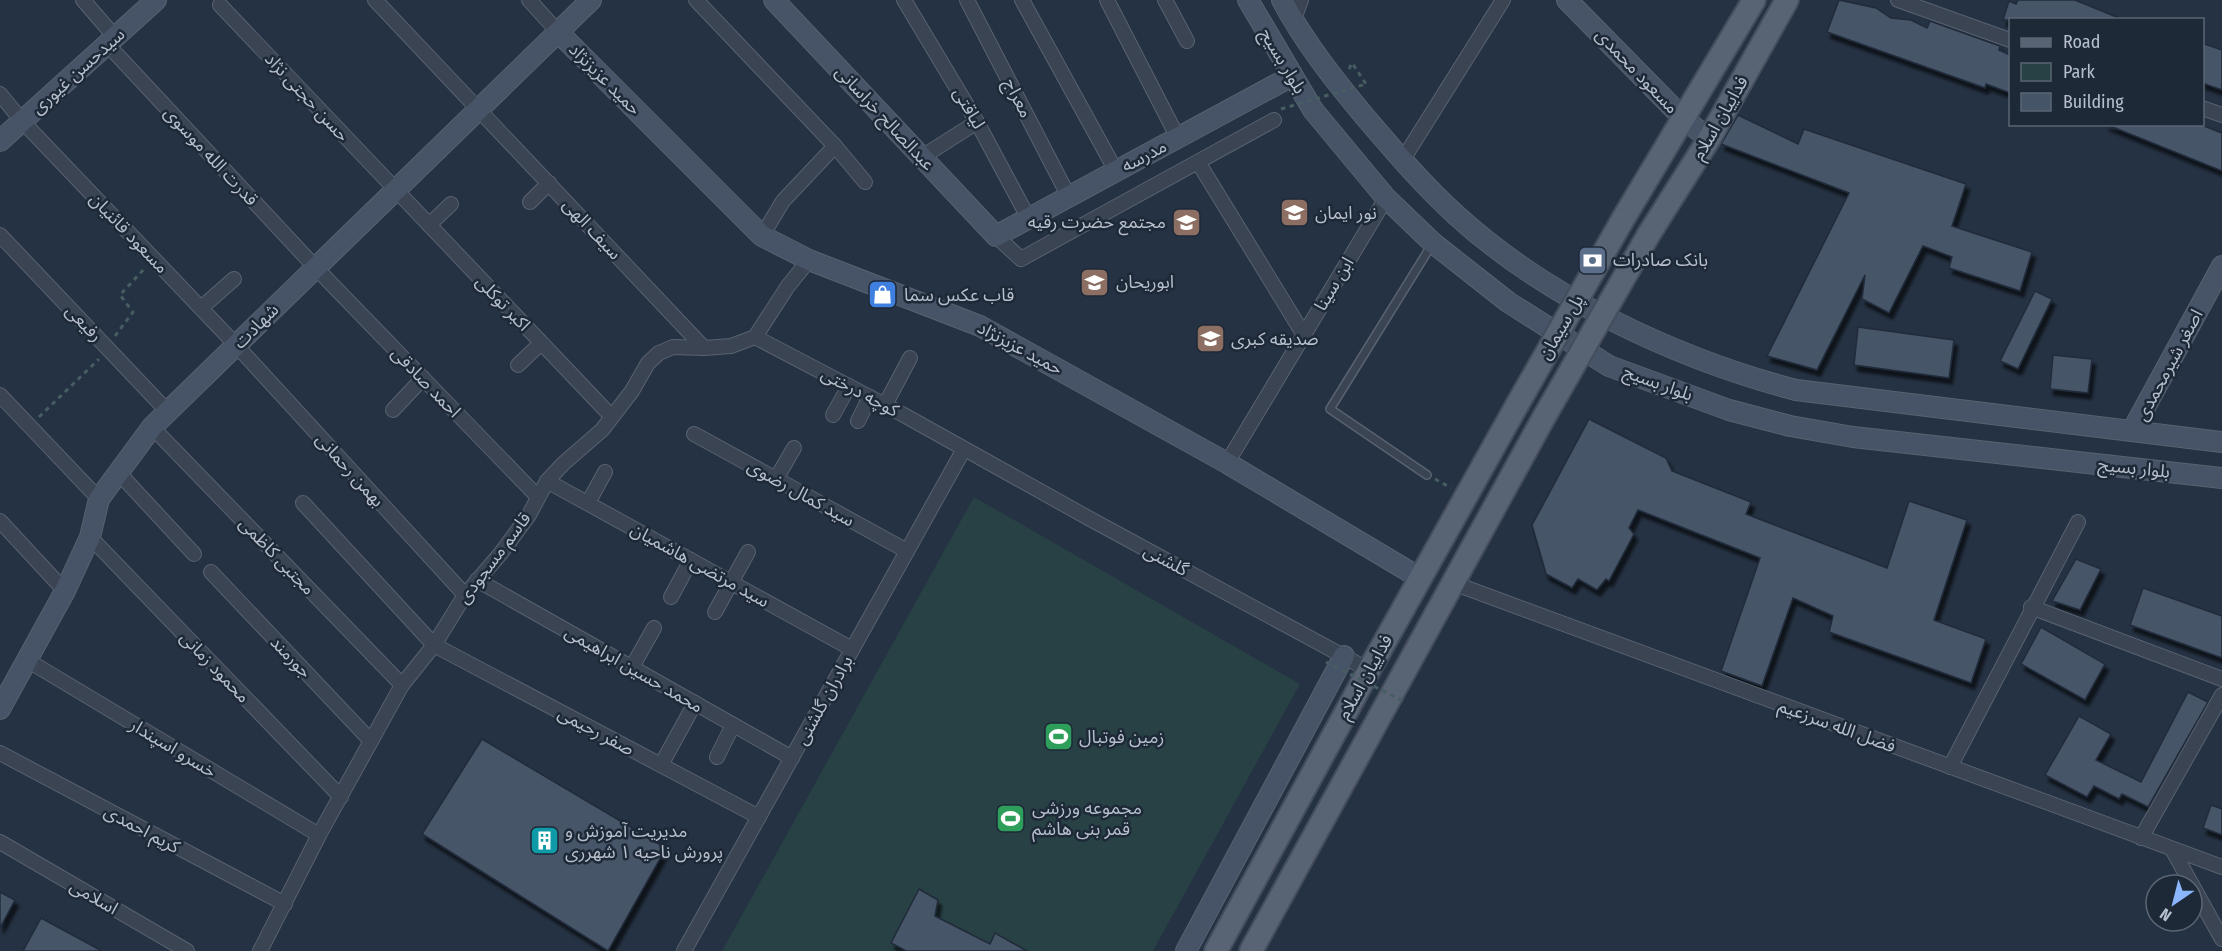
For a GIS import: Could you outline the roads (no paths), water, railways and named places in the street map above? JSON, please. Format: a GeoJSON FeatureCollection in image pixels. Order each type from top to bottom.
{"type":"FeatureCollection","features":[{"type":"Feature","properties":{"kind":"main road","name":"فداییان اسلام"},"geometry":{"type":"LineString","coordinates":[[1623,219],[1754,0]]}},
{"type":"Feature","properties":{"kind":"main road","name":"فداییان اسلام"},"geometry":{"type":"LineString","coordinates":[[1649,234],[1709,139],[1787,0]]}},
{"type":"Feature","properties":{"kind":"main road","name":"پل سیمان"},"geometry":{"type":"LineString","coordinates":[[1517,405],[1623,219]]}},
{"type":"Feature","properties":{"kind":"main road","name":"پل سیمان"},"geometry":{"type":"LineString","coordinates":[[1543,419],[1649,234]]}},
{"type":"Feature","properties":{"kind":"main road","name":"فداییان اسلام"},"geometry":{"type":"LineString","coordinates":[[1216,951],[1517,405]]}},
{"type":"Feature","properties":{"kind":"main road","name":"فداییان اسلام"},"geometry":{"type":"LineString","coordinates":[[1251,951],[1543,419]]}},
{"type":"Feature","properties":{"kind":"street","name":"قدرت الله موسوی"},"geometry":{"type":"LineString","coordinates":[[83,0],[111,41],[315,267]]}},
{"type":"Feature","properties":{"kind":"street","name":"سیدحسن غیوری"},"geometry":{"type":"LineString","coordinates":[[0,141],[156,0]]}},
{"type":"Feature","properties":{"kind":"street","name":"سیف الهی"},"geometry":{"type":"LineString","coordinates":[[375,0],[704,348]]}},
{"type":"Feature","properties":{"kind":"street"},"geometry":{"type":"LineString","coordinates":[[529,0],[558,32]]}},
{"type":"Feature","properties":{"kind":"street","name":"شهادت"},"geometry":{"type":"LineString","coordinates":[[2,700],[65,591],[90,537],[99,499],[152,427],[591,0]]}},
{"type":"Feature","properties":{"kind":"street"},"geometry":{"type":"LineString","coordinates":[[696,0],[835,146],[866,182]]}},
{"type":"Feature","properties":{"kind":"street","name":"عبدالصالح خراسانی"},"geometry":{"type":"LineString","coordinates":[[774,0],[996,236]]}},
{"type":"Feature","properties":{"kind":"street","name":"لیاقتی"},"geometry":{"type":"LineString","coordinates":[[904,0],[977,122],[1029,219]]}},
{"type":"Feature","properties":{"kind":"street","name":"معراج"},"geometry":{"type":"LineString","coordinates":[[967,0],[1069,197]]}},
{"type":"Feature","properties":{"kind":"street"},"geometry":{"type":"LineString","coordinates":[[1022,0],[1116,171]]}},
{"type":"Feature","properties":{"kind":"street"},"geometry":{"type":"LineString","coordinates":[[1107,0],[1178,138]]}},
{"type":"Feature","properties":{"kind":"street"},"geometry":{"type":"LineString","coordinates":[[1165,0],[1187,41]]}},
{"type":"Feature","properties":{"kind":"street","name":"بلوار بسیج"},"geometry":{"type":"LineString","coordinates":[[1248,0],[1313,110],[1386,198],[1433,243],[1508,302],[1610,366],[1729,410],[1790,426],[1853,437],[2222,478]]}},
{"type":"Feature","properties":{"kind":"street","name":"بلوار بسیج"},"geometry":{"type":"LineString","coordinates":[[1282,0],[1340,87],[1402,161],[1457,216],[1528,270],[1623,328],[1742,376],[1796,390],[1849,399],[2222,442]]}},
{"type":"Feature","properties":{"kind":"street"},"geometry":{"type":"LineString","coordinates":[[1294,19],[1301,0]]}},
{"type":"Feature","properties":{"kind":"street"},"geometry":{"type":"LineString","coordinates":[[1402,161],[1503,0]]}},
{"type":"Feature","properties":{"kind":"street","name":"مسعود محمدی"},"geometry":{"type":"LineString","coordinates":[[1567,0],[1683,118],[1709,139]]}},
{"type":"Feature","properties":{"kind":"street"},"geometry":{"type":"LineString","coordinates":[[1898,0],[2009,40]]}},
{"type":"Feature","properties":{"kind":"street","name":"حسن حجتی نژاد"},"geometry":{"type":"LineString","coordinates":[[220,5],[395,190]]}},
{"type":"Feature","properties":{"kind":"street","name":"حمید عزیزنژاد"},"geometry":{"type":"LineString","coordinates":[[558,32],[762,236],[810,260],[980,326],[1227,463],[1420,578]]}},
{"type":"Feature","properties":{"kind":"street","name":"مدرسه"},"geometry":{"type":"LineString","coordinates":[[996,236],[1292,76]]}},
{"type":"Feature","properties":{"kind":"street"},"geometry":{"type":"LineString","coordinates":[[0,94],[22,121]]}},
{"type":"Feature","properties":{"kind":"street"},"geometry":{"type":"LineString","coordinates":[[2204,109],[2222,115]]}},
{"type":"Feature","properties":{"kind":"street"},"geometry":{"type":"LineString","coordinates":[[996,236],[1021,259],[1198,162],[1277,115]]}},
{"type":"Feature","properties":{"kind":"street","name":"مسعود قائنیان"},"geometry":{"type":"LineString","coordinates":[[22,121],[236,345]]}},
{"type":"Feature","properties":{"kind":"street"},"geometry":{"type":"LineString","coordinates":[[922,157],[977,122]]}},
{"type":"Feature","properties":{"kind":"street"},"geometry":{"type":"LineString","coordinates":[[762,236],[783,201],[835,146]]}},
{"type":"Feature","properties":{"kind":"street"},"geometry":{"type":"LineString","coordinates":[[1198,162],[1304,335]]}},
{"type":"Feature","properties":{"kind":"street"},"geometry":{"type":"LineString","coordinates":[[530,202],[549,183]]}},
{"type":"Feature","properties":{"kind":"street","name":"اکبر توکلی"},"geometry":{"type":"LineString","coordinates":[[395,190],[612,417]]}},
{"type":"Feature","properties":{"kind":"street","name":"ابن سینا"},"geometry":{"type":"LineString","coordinates":[[1227,463],[1386,198]]}},
{"type":"Feature","properties":{"kind":"street"},"geometry":{"type":"LineString","coordinates":[[429,225],[451,204]]}},
{"type":"Feature","properties":{"kind":"street","name":"رفیعی"},"geometry":{"type":"LineString","coordinates":[[0,235],[168,412]]}},
{"type":"Feature","properties":{"kind":"street"},"geometry":{"type":"LineString","coordinates":[[754,337],[788,286],[810,260]]}},
{"type":"Feature","properties":{"kind":"street","name":"احمد صادقی"},"geometry":{"type":"LineString","coordinates":[[315,267],[538,497]]}},
{"type":"Feature","properties":{"kind":"street","name":"اصغر شیرمحمدی"},"geometry":{"type":"LineString","coordinates":[[2132,432],[2222,268]]}},
{"type":"Feature","properties":{"kind":"street"},"geometry":{"type":"LineString","coordinates":[[201,309],[234,279]]}},
{"type":"Feature","properties":{"kind":"street","name":"قاسم مسجودی"},"geometry":{"type":"LineString","coordinates":[[260,951],[319,835],[402,685],[434,645],[465,595],[501,553],[529,515],[547,481],[564,463],[603,430],[632,391],[648,363],[659,353],[673,347],[704,348],[731,345],[754,337]]}},
{"type":"Feature","properties":{"kind":"street","name":"کوچه درختی"},"geometry":{"type":"LineString","coordinates":[[754,337],[964,449]]}},
{"type":"Feature","properties":{"kind":"street"},"geometry":{"type":"LineString","coordinates":[[518,365],[541,343]]}},
{"type":"Feature","properties":{"kind":"street","name":"بهمن رحمانی"},"geometry":{"type":"LineString","coordinates":[[236,345],[465,595]]}},
{"type":"Feature","properties":{"kind":"street"},"geometry":{"type":"LineString","coordinates":[[885,405],[910,358]]}},
{"type":"Feature","properties":{"kind":"street"},"geometry":{"type":"LineString","coordinates":[[393,410],[423,378]]}},
{"type":"Feature","properties":{"kind":"street"},"geometry":{"type":"LineString","coordinates":[[833,415],[849,386]]}},
{"type":"Feature","properties":{"kind":"street"},"geometry":{"type":"LineString","coordinates":[[0,395],[99,499]]}},
{"type":"Feature","properties":{"kind":"street"},"geometry":{"type":"LineString","coordinates":[[858,421],[870,397]]}},
{"type":"Feature","properties":{"kind":"street","name":"مجتبی کاظمی"},"geometry":{"type":"LineString","coordinates":[[152,427],[402,685]]}},
{"type":"Feature","properties":{"kind":"street","name":"سید کمال رضوی"},"geometry":{"type":"LineString","coordinates":[[694,434],[907,551]]}},
{"type":"Feature","properties":{"kind":"street"},"geometry":{"type":"LineString","coordinates":[[776,479],[794,448]]}},
{"type":"Feature","properties":{"kind":"street","name":"برادران گلشنی"},"geometry":{"type":"LineString","coordinates":[[684,951],[964,449]]}},
{"type":"Feature","properties":{"kind":"street","name":"گلشنی"},"geometry":{"type":"LineString","coordinates":[[964,449],[1335,659],[1369,670]]}},
{"type":"Feature","properties":{"kind":"street"},"geometry":{"type":"LineString","coordinates":[[118,472],[194,554]]}},
{"type":"Feature","properties":{"kind":"street"},"geometry":{"type":"LineString","coordinates":[[588,503],[605,472]]}},
{"type":"Feature","properties":{"kind":"street","name":"سید مرتضی هاشمیان"},"geometry":{"type":"LineString","coordinates":[[547,481],[852,649]]}},
{"type":"Feature","properties":{"kind":"street","name":"صفر رحیمی"},"geometry":{"type":"LineString","coordinates":[[303,503],[434,645],[759,817]]}},
{"type":"Feature","properties":{"kind":"street"},"geometry":{"type":"LineString","coordinates":[[0,521],[65,591]]}},
{"type":"Feature","properties":{"kind":"street"},"geometry":{"type":"LineString","coordinates":[[1950,767],[2031,607],[2078,522]]}},
{"type":"Feature","properties":{"kind":"street","name":"محمود زمانی"},"geometry":{"type":"LineString","coordinates":[[90,537],[341,797]]}},
{"type":"Feature","properties":{"kind":"street"},"geometry":{"type":"LineString","coordinates":[[715,612],[748,552]]}},
{"type":"Feature","properties":{"kind":"street"},"geometry":{"type":"LineString","coordinates":[[671,597],[690,560]]}},
{"type":"Feature","properties":{"kind":"street","name":"جورمند"},"geometry":{"type":"LineString","coordinates":[[211,573],[371,741]]}},
{"type":"Feature","properties":{"kind":"street","name":"محمد حسین ابراهیمی"},"geometry":{"type":"LineString","coordinates":[[477,580],[792,758]]}},
{"type":"Feature","properties":{"kind":"street","name":"فضل الله سرزعیم"},"geometry":{"type":"LineString","coordinates":[[1453,583],[2222,867]]}},
{"type":"Feature","properties":{"kind":"street"},"geometry":{"type":"LineString","coordinates":[[2031,607],[2222,679]]}},
{"type":"Feature","properties":{"kind":"street"},"geometry":{"type":"LineString","coordinates":[[632,668],[654,628]]}},
{"type":"Feature","properties":{"kind":"street"},"geometry":{"type":"LineString","coordinates":[[1186,951],[1335,659]]}},
{"type":"Feature","properties":{"kind":"street","name":"خسرو اسپندار"},"geometry":{"type":"LineString","coordinates":[[27,660],[319,835]]}},
{"type":"Feature","properties":{"kind":"street"},"geometry":{"type":"LineString","coordinates":[[2141,838],[2222,695]]}},
{"type":"Feature","properties":{"kind":"street"},"geometry":{"type":"LineString","coordinates":[[661,765],[695,703]]}},
{"type":"Feature","properties":{"kind":"street"},"geometry":{"type":"LineString","coordinates":[[717,757],[733,725]]}},
{"type":"Feature","properties":{"kind":"street","name":"کریم احمدی"},"geometry":{"type":"LineString","coordinates":[[0,753],[285,904]]}},
{"type":"Feature","properties":{"kind":"street","name":"اسلامی"},"geometry":{"type":"LineString","coordinates":[[0,842],[188,951]]}},
{"type":"Feature","properties":{"kind":"street"},"geometry":{"type":"LineString","coordinates":[[2172,849],[2185,873]]}},
{"type":"Feature","properties":{"kind":"street"},"geometry":{"type":"LineString","coordinates":[[2204,907],[2222,939]]}},
{"type":"Feature","properties":{"kind":"lane"},"geometry":{"type":"LineString","coordinates":[[1427,474],[1330,409],[1433,243]]}},
{"type":"Feature","properties":{"kind":"place","name":"نور ایمان"},"geometry":{"type":"Point","coordinates":[1294,213]}},
{"type":"Feature","properties":{"kind":"place","name":"مجتمع حضرت رقیه"},"geometry":{"type":"Point","coordinates":[1187,222]}},
{"type":"Feature","properties":{"kind":"place","name":"بانک صادرات"},"geometry":{"type":"Point","coordinates":[1592,260]}},
{"type":"Feature","properties":{"kind":"place","name":"ابوریحان"},"geometry":{"type":"Point","coordinates":[1095,282]}},
{"type":"Feature","properties":{"kind":"place","name":"قاب عکس سما"},"geometry":{"type":"Point","coordinates":[883,295]}},
{"type":"Feature","properties":{"kind":"place","name":"صدیقه کبری"},"geometry":{"type":"Point","coordinates":[1210,339]}},
{"type":"Feature","properties":{"kind":"place","name":"زمین فوتبال"},"geometry":{"type":"Point","coordinates":[1058,737]}},
{"type":"Feature","properties":{"kind":"place","name":"مجموعه ورزشی قمر بنی هاشم"},"geometry":{"type":"Point","coordinates":[1011,818]}},
{"type":"Feature","properties":{"kind":"place","name":"مدیریت آموزش و پرورش ناحیه ۱ شهرری"},"geometry":{"type":"Point","coordinates":[544,841]}}]}
